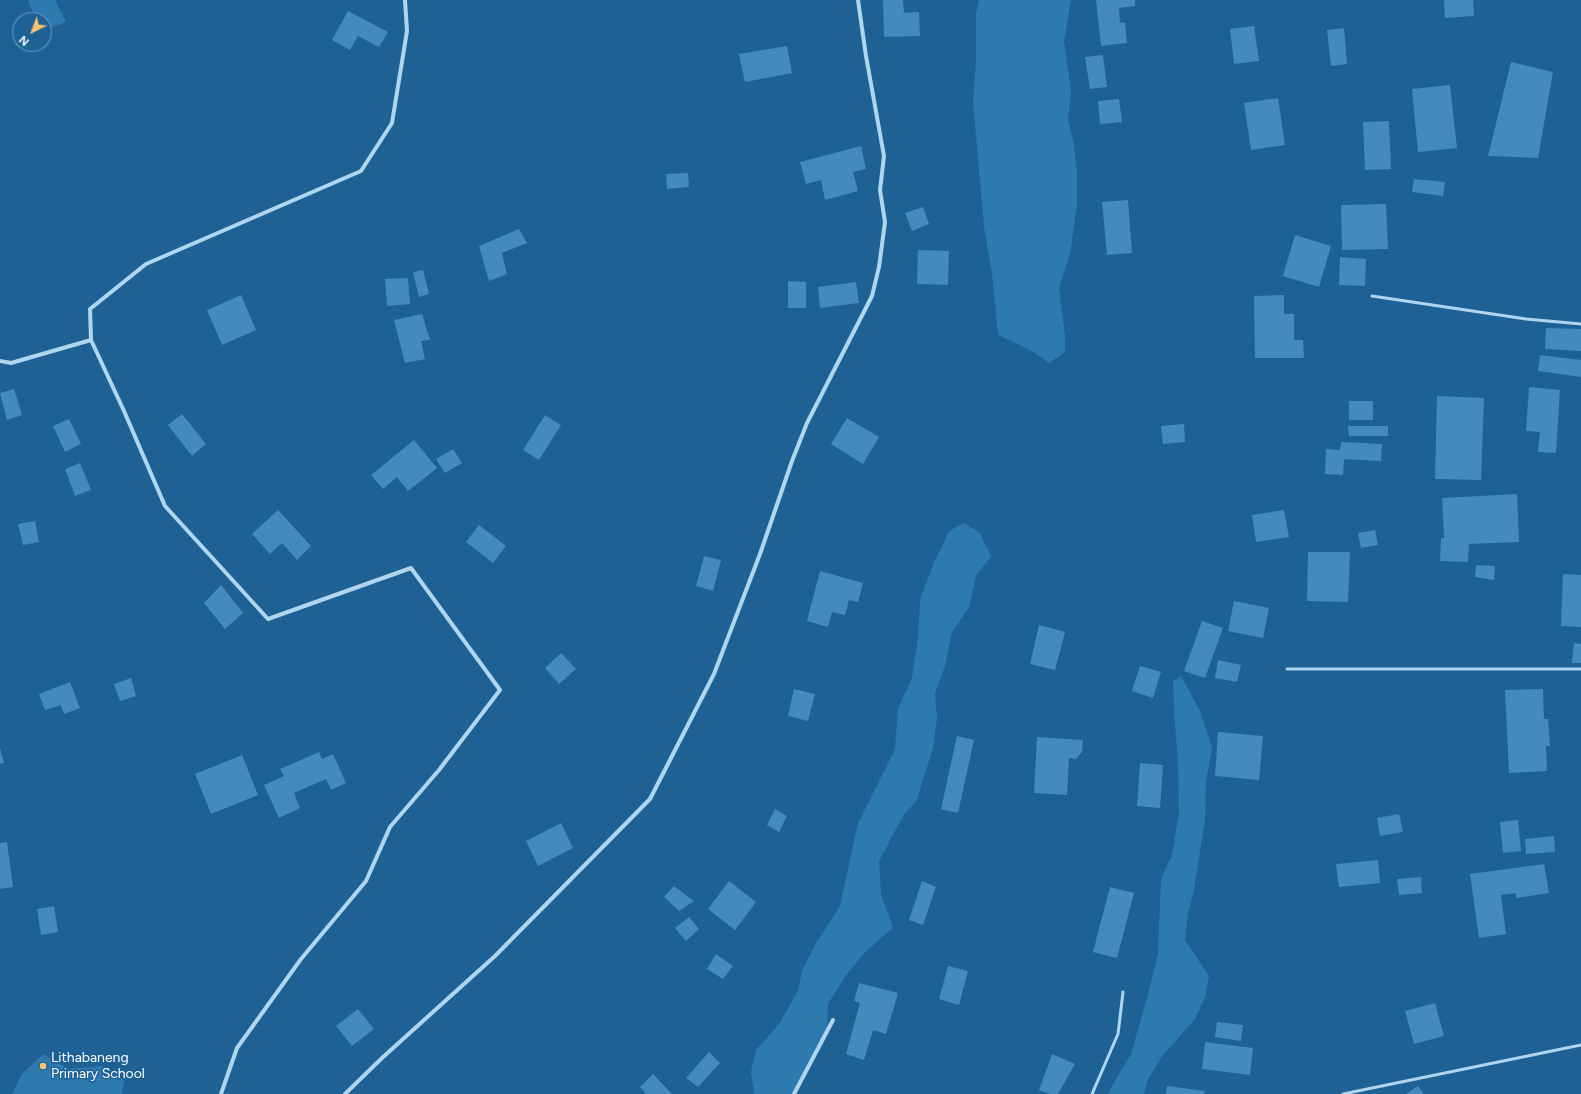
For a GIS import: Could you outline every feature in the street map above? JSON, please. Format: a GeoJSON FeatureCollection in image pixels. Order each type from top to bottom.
{"type":"FeatureCollection","features":[{"type":"Feature","properties":{"kind":"street"},"geometry":{"type":"LineString","coordinates":[[221,1094],[237,1048],[301,958],[366,881],[390,827],[439,770],[500,690],[411,568],[268,619],[165,506],[91,340],[90,309],[146,264],[361,171],[392,123],[407,31],[405,0]]}},
{"type":"Feature","properties":{"kind":"street"},"geometry":{"type":"LineString","coordinates":[[345,1094],[382,1058],[495,956],[650,799],[714,674],[760,554],[792,461],[807,423],[872,296],[879,267],[885,222],[880,190],[884,156],[866,56],[858,0]]}},
{"type":"Feature","properties":{"kind":"street"},"geometry":{"type":"LineString","coordinates":[[0,361],[11,363],[91,340]]}},
{"type":"Feature","properties":{"kind":"street"},"geometry":{"type":"LineString","coordinates":[[794,1094],[833,1020]]}},
{"type":"Feature","properties":{"kind":"lane"},"geometry":{"type":"LineString","coordinates":[[1372,296],[1526,320],[1581,324]]}},
{"type":"Feature","properties":{"kind":"lane"},"geometry":{"type":"LineString","coordinates":[[1287,670],[1581,668]]}},
{"type":"Feature","properties":{"kind":"lane"},"geometry":{"type":"LineString","coordinates":[[1092,1094],[1118,1034],[1123,992]]}},
{"type":"Feature","properties":{"kind":"lane"},"geometry":{"type":"LineString","coordinates":[[1343,1094],[1581,1045]]}},
{"type":"Feature","properties":{"kind":"shaded area"},"geometry":{"type":"Polygon","coordinates":[[[28,0],[55,0],[66,22],[52,27],[52,12],[33,12],[28,0]]]}},
{"type":"Feature","properties":{"kind":"shaded area"},"geometry":{"type":"Polygon","coordinates":[[[979,0],[1071,0],[1064,41],[1071,92],[1068,120],[1074,145],[1077,174],[1077,204],[1070,254],[1059,288],[1065,335],[1065,352],[1049,363],[1030,350],[998,335],[992,273],[984,227],[973,101],[976,59],[976,15],[979,0]]]}},
{"type":"Feature","properties":{"kind":"shaded area"},"geometry":{"type":"Polygon","coordinates":[[[964,523],[980,533],[991,556],[976,576],[969,607],[952,632],[945,666],[935,693],[937,719],[933,748],[916,802],[904,814],[879,861],[881,894],[893,928],[865,952],[844,978],[828,1004],[827,1032],[794,1094],[754,1094],[751,1072],[756,1050],[779,1024],[798,991],[802,971],[815,945],[840,906],[858,823],[895,749],[898,709],[912,678],[918,637],[920,600],[933,565],[949,531],[964,523]]]}},
{"type":"Feature","properties":{"kind":"shaded area"},"geometry":{"type":"Polygon","coordinates":[[[1181,676],[1199,709],[1212,749],[1206,781],[1205,819],[1194,890],[1188,913],[1185,940],[1209,976],[1205,997],[1195,1019],[1163,1055],[1148,1079],[1144,1094],[1108,1094],[1131,1054],[1158,953],[1161,879],[1172,855],[1179,813],[1178,762],[1173,681],[1181,676]]]}},
{"type":"Feature","properties":{"kind":"shaded area"},"geometry":{"type":"Polygon","coordinates":[[[43,1054],[69,1069],[101,1066],[124,1080],[122,1094],[12,1094],[22,1074],[43,1054]]]}},
{"type":"Feature","properties":{"kind":"building"},"geometry":{"type":"Polygon","coordinates":[[[883,0],[903,0],[904,13],[919,12],[920,36],[884,37],[883,0]]]}},
{"type":"Feature","properties":{"kind":"building"},"geometry":{"type":"Polygon","coordinates":[[[1096,0],[1135,0],[1135,6],[1119,8],[1120,23],[1125,22],[1127,43],[1101,46],[1096,0]]]}},
{"type":"Feature","properties":{"kind":"building"},"geometry":{"type":"Polygon","coordinates":[[[1444,0],[1473,0],[1474,16],[1445,18],[1444,0]]]}},
{"type":"Feature","properties":{"kind":"building"},"geometry":{"type":"Polygon","coordinates":[[[348,11],[388,32],[379,47],[358,36],[350,50],[332,40],[348,11]]]}},
{"type":"Feature","properties":{"kind":"building"},"geometry":{"type":"Polygon","coordinates":[[[1254,26],[1259,61],[1234,64],[1230,29],[1254,26]]]}},
{"type":"Feature","properties":{"kind":"building"},"geometry":{"type":"Polygon","coordinates":[[[1344,28],[1347,64],[1331,66],[1327,30],[1344,28]]]}},
{"type":"Feature","properties":{"kind":"building"},"geometry":{"type":"Polygon","coordinates":[[[787,46],[792,73],[745,82],[739,54],[787,46]]]}},
{"type":"Feature","properties":{"kind":"building"},"geometry":{"type":"Polygon","coordinates":[[[1103,55],[1107,87],[1090,89],[1085,57],[1103,55]]]}},
{"type":"Feature","properties":{"kind":"building"},"geometry":{"type":"Polygon","coordinates":[[[1511,62],[1553,72],[1538,158],[1488,156],[1511,62]]]}},
{"type":"Feature","properties":{"kind":"building"},"geometry":{"type":"Polygon","coordinates":[[[1450,85],[1457,148],[1418,152],[1412,89],[1450,85]]]}},
{"type":"Feature","properties":{"kind":"building"},"geometry":{"type":"Polygon","coordinates":[[[1278,98],[1285,145],[1251,150],[1244,103],[1278,98]]]}},
{"type":"Feature","properties":{"kind":"building"},"geometry":{"type":"Polygon","coordinates":[[[1119,99],[1122,122],[1100,124],[1098,101],[1119,99]]]}},
{"type":"Feature","properties":{"kind":"building"},"geometry":{"type":"Polygon","coordinates":[[[1389,121],[1391,169],[1365,170],[1363,122],[1389,121]]]}},
{"type":"Feature","properties":{"kind":"building"},"geometry":{"type":"Polygon","coordinates":[[[861,146],[866,169],[853,172],[858,191],[825,200],[821,180],[806,184],[800,162],[861,146]]]}},
{"type":"Feature","properties":{"kind":"building"},"geometry":{"type":"Polygon","coordinates":[[[688,173],[689,187],[667,189],[666,174],[688,173]]]}},
{"type":"Feature","properties":{"kind":"building"},"geometry":{"type":"Polygon","coordinates":[[[1414,179],[1445,182],[1443,196],[1412,192],[1414,179]]]}},
{"type":"Feature","properties":{"kind":"building"},"geometry":{"type":"Polygon","coordinates":[[[1128,200],[1132,253],[1107,255],[1102,202],[1128,200]]]}},
{"type":"Feature","properties":{"kind":"building"},"geometry":{"type":"Polygon","coordinates":[[[1386,204],[1388,249],[1342,250],[1341,205],[1386,204]]]}},
{"type":"Feature","properties":{"kind":"building"},"geometry":{"type":"Polygon","coordinates":[[[923,207],[929,224],[912,231],[905,213],[923,207]]]}},
{"type":"Feature","properties":{"kind":"building"},"geometry":{"type":"Polygon","coordinates":[[[519,229],[527,243],[502,253],[507,274],[489,281],[479,246],[519,229]]]}},
{"type":"Feature","properties":{"kind":"building"},"geometry":{"type":"Polygon","coordinates":[[[1295,235],[1331,246],[1319,287],[1283,276],[1295,235]]]}},
{"type":"Feature","properties":{"kind":"building"},"geometry":{"type":"Polygon","coordinates":[[[918,250],[949,251],[948,285],[917,284],[918,250]]]}},
{"type":"Feature","properties":{"kind":"building"},"geometry":{"type":"Polygon","coordinates":[[[1340,257],[1366,259],[1365,286],[1339,285],[1340,257]]]}},
{"type":"Feature","properties":{"kind":"building"},"geometry":{"type":"Polygon","coordinates":[[[423,270],[429,294],[419,297],[413,272],[423,270]]]}},
{"type":"Feature","properties":{"kind":"building"},"geometry":{"type":"Polygon","coordinates":[[[408,278],[410,304],[387,306],[385,279],[408,278]]]}},
{"type":"Feature","properties":{"kind":"building"},"geometry":{"type":"Polygon","coordinates":[[[788,281],[806,282],[806,308],[788,308],[788,281]]]}},
{"type":"Feature","properties":{"kind":"building"},"geometry":{"type":"Polygon","coordinates":[[[856,282],[859,303],[820,308],[818,287],[856,282]]]}},
{"type":"Feature","properties":{"kind":"building"},"geometry":{"type":"Polygon","coordinates":[[[241,295],[256,330],[222,345],[207,310],[241,295]]]}},
{"type":"Feature","properties":{"kind":"building"},"geometry":{"type":"Polygon","coordinates":[[[1284,295],[1284,314],[1294,314],[1294,340],[1303,340],[1304,358],[1255,358],[1254,296],[1284,295]]]}},
{"type":"Feature","properties":{"kind":"building"},"geometry":{"type":"Polygon","coordinates":[[[422,314],[430,340],[421,341],[425,359],[405,363],[394,320],[422,314]]]}},
{"type":"Feature","properties":{"kind":"building"},"geometry":{"type":"Polygon","coordinates":[[[1546,328],[1581,329],[1581,351],[1545,349],[1546,328]]]}},
{"type":"Feature","properties":{"kind":"building"},"geometry":{"type":"Polygon","coordinates":[[[1540,355],[1581,360],[1581,377],[1538,371],[1540,355]]]}},
{"type":"Feature","properties":{"kind":"building"},"geometry":{"type":"Polygon","coordinates":[[[1529,387],[1560,390],[1556,453],[1538,452],[1540,432],[1526,431],[1529,387]]]}},
{"type":"Feature","properties":{"kind":"building"},"geometry":{"type":"Polygon","coordinates":[[[14,389],[22,415],[7,420],[0,393],[14,389]]]}},
{"type":"Feature","properties":{"kind":"building"},"geometry":{"type":"Polygon","coordinates":[[[1437,396],[1484,398],[1481,480],[1435,479],[1437,396]]]}},
{"type":"Feature","properties":{"kind":"building"},"geometry":{"type":"Polygon","coordinates":[[[1349,401],[1373,401],[1373,420],[1349,420],[1349,401]]]}},
{"type":"Feature","properties":{"kind":"building"},"geometry":{"type":"Polygon","coordinates":[[[182,414],[206,444],[192,456],[168,425],[182,414]]]}},
{"type":"Feature","properties":{"kind":"building"},"geometry":{"type":"Polygon","coordinates":[[[545,415],[561,425],[539,460],[523,450],[545,415]]]}},
{"type":"Feature","properties":{"kind":"building"},"geometry":{"type":"Polygon","coordinates":[[[847,418],[879,437],[863,464],[831,444],[847,418]]]}},
{"type":"Feature","properties":{"kind":"building"},"geometry":{"type":"Polygon","coordinates":[[[69,419],[81,444],[65,452],[53,426],[69,419]]]}},
{"type":"Feature","properties":{"kind":"building"},"geometry":{"type":"Polygon","coordinates":[[[1184,424],[1185,442],[1163,444],[1161,426],[1184,424]]]}},
{"type":"Feature","properties":{"kind":"building"},"geometry":{"type":"Polygon","coordinates":[[[1348,426],[1388,426],[1388,436],[1349,436],[1348,426]]]}},
{"type":"Feature","properties":{"kind":"building"},"geometry":{"type":"Polygon","coordinates":[[[414,440],[437,468],[408,491],[397,477],[383,489],[371,475],[414,440]]]}},
{"type":"Feature","properties":{"kind":"building"},"geometry":{"type":"Polygon","coordinates":[[[1341,442],[1382,444],[1381,461],[1344,459],[1343,475],[1325,474],[1326,449],[1340,450],[1341,442]]]}},
{"type":"Feature","properties":{"kind":"building"},"geometry":{"type":"Polygon","coordinates":[[[453,449],[462,463],[445,473],[436,459],[453,449]]]}},
{"type":"Feature","properties":{"kind":"building"},"geometry":{"type":"Polygon","coordinates":[[[80,463],[91,490],[75,496],[65,469],[80,463]]]}},
{"type":"Feature","properties":{"kind":"building"},"geometry":{"type":"Polygon","coordinates":[[[1517,494],[1519,542],[1469,544],[1468,562],[1440,561],[1441,538],[1444,538],[1442,498],[1517,494]]]}},
{"type":"Feature","properties":{"kind":"building"},"geometry":{"type":"Polygon","coordinates":[[[278,510],[311,546],[297,560],[282,543],[270,554],[252,534],[278,510]]]}},
{"type":"Feature","properties":{"kind":"building"},"geometry":{"type":"Polygon","coordinates":[[[1284,510],[1289,537],[1256,542],[1252,515],[1284,510]]]}},
{"type":"Feature","properties":{"kind":"building"},"geometry":{"type":"Polygon","coordinates":[[[35,521],[39,542],[23,545],[18,524],[35,521]]]}},
{"type":"Feature","properties":{"kind":"building"},"geometry":{"type":"Polygon","coordinates":[[[479,525],[506,546],[493,563],[466,542],[479,525]]]}},
{"type":"Feature","properties":{"kind":"building"},"geometry":{"type":"Polygon","coordinates":[[[1375,530],[1378,545],[1361,548],[1358,533],[1375,530]]]}},
{"type":"Feature","properties":{"kind":"building"},"geometry":{"type":"Polygon","coordinates":[[[1308,552],[1350,552],[1348,602],[1307,601],[1308,552]]]}},
{"type":"Feature","properties":{"kind":"building"},"geometry":{"type":"Polygon","coordinates":[[[704,556],[721,560],[713,591],[696,586],[704,556]]]}},
{"type":"Feature","properties":{"kind":"building"},"geometry":{"type":"Polygon","coordinates":[[[1476,565],[1495,566],[1494,580],[1475,577],[1476,565]]]}},
{"type":"Feature","properties":{"kind":"building"},"geometry":{"type":"Polygon","coordinates":[[[820,571],[863,583],[858,602],[849,600],[845,615],[832,612],[828,627],[807,621],[820,571]]]}},
{"type":"Feature","properties":{"kind":"building"},"geometry":{"type":"Polygon","coordinates":[[[1563,574],[1581,575],[1581,627],[1561,626],[1563,574]]]}},
{"type":"Feature","properties":{"kind":"building"},"geometry":{"type":"Polygon","coordinates":[[[221,585],[243,613],[225,629],[204,603],[221,585]]]}},
{"type":"Feature","properties":{"kind":"building"},"geometry":{"type":"Polygon","coordinates":[[[1234,601],[1269,608],[1263,638],[1228,631],[1234,601]]]}},
{"type":"Feature","properties":{"kind":"building"},"geometry":{"type":"Polygon","coordinates":[[[1202,621],[1223,628],[1205,678],[1184,671],[1202,621]]]}},
{"type":"Feature","properties":{"kind":"building"},"geometry":{"type":"Polygon","coordinates":[[[1039,625],[1065,632],[1055,670],[1030,664],[1039,625]]]}},
{"type":"Feature","properties":{"kind":"building"},"geometry":{"type":"Polygon","coordinates":[[[1574,643],[1581,644],[1581,663],[1572,663],[1574,643]]]}},
{"type":"Feature","properties":{"kind":"building"},"geometry":{"type":"Polygon","coordinates":[[[561,653],[576,669],[559,684],[545,668],[561,653]]]}},
{"type":"Feature","properties":{"kind":"building"},"geometry":{"type":"Polygon","coordinates":[[[1218,660],[1241,665],[1237,682],[1215,678],[1218,660]]]}},
{"type":"Feature","properties":{"kind":"building"},"geometry":{"type":"Polygon","coordinates":[[[1140,666],[1161,672],[1153,698],[1132,691],[1140,666]]]}},
{"type":"Feature","properties":{"kind":"building"},"geometry":{"type":"Polygon","coordinates":[[[131,678],[136,696],[120,701],[114,684],[131,678]]]}},
{"type":"Feature","properties":{"kind":"building"},"geometry":{"type":"Polygon","coordinates":[[[70,682],[80,708],[64,714],[61,705],[45,710],[39,694],[70,682]]]}},
{"type":"Feature","properties":{"kind":"building"},"geometry":{"type":"Polygon","coordinates":[[[794,689],[815,694],[808,721],[788,716],[794,689]]]}},
{"type":"Feature","properties":{"kind":"building"},"geometry":{"type":"Polygon","coordinates":[[[1543,689],[1544,719],[1548,719],[1550,746],[1546,746],[1547,771],[1509,773],[1505,690],[1543,689]]]}},
{"type":"Feature","properties":{"kind":"building"},"geometry":{"type":"Polygon","coordinates":[[[1218,732],[1263,736],[1259,780],[1215,776],[1218,732]]]}},
{"type":"Feature","properties":{"kind":"building"},"geometry":{"type":"Polygon","coordinates":[[[957,736],[974,740],[958,813],[941,809],[957,736]]]}},
{"type":"Feature","properties":{"kind":"building"},"geometry":{"type":"Polygon","coordinates":[[[1037,737],[1083,740],[1082,752],[1076,759],[1069,758],[1067,795],[1034,793],[1037,737]]]}},
{"type":"Feature","properties":{"kind":"building"},"geometry":{"type":"Polygon","coordinates":[[[0,748],[4,763],[0,764],[0,748]]]}},
{"type":"Feature","properties":{"kind":"building"},"geometry":{"type":"Polygon","coordinates":[[[319,752],[322,759],[333,754],[346,783],[331,790],[326,779],[294,793],[300,808],[279,818],[264,785],[284,776],[280,769],[319,752]]]}},
{"type":"Feature","properties":{"kind":"building"},"geometry":{"type":"Polygon","coordinates":[[[242,755],[258,795],[211,814],[195,774],[242,755]]]}},
{"type":"Feature","properties":{"kind":"building"},"geometry":{"type":"Polygon","coordinates":[[[1140,763],[1163,765],[1160,808],[1137,806],[1140,763]]]}},
{"type":"Feature","properties":{"kind":"building"},"geometry":{"type":"Polygon","coordinates":[[[775,809],[787,816],[779,832],[767,825],[775,809]]]}},
{"type":"Feature","properties":{"kind":"building"},"geometry":{"type":"Polygon","coordinates":[[[1399,814],[1403,832],[1380,836],[1377,818],[1399,814]]]}},
{"type":"Feature","properties":{"kind":"building"},"geometry":{"type":"Polygon","coordinates":[[[1518,820],[1521,851],[1503,853],[1500,822],[1518,820]]]}},
{"type":"Feature","properties":{"kind":"building"},"geometry":{"type":"Polygon","coordinates":[[[561,823],[573,848],[538,866],[526,841],[561,823]]]}},
{"type":"Feature","properties":{"kind":"building"},"geometry":{"type":"Polygon","coordinates":[[[1554,836],[1555,852],[1526,854],[1525,839],[1554,836]]]}},
{"type":"Feature","properties":{"kind":"building"},"geometry":{"type":"Polygon","coordinates":[[[7,842],[13,887],[0,889],[0,843],[7,842]]]}},
{"type":"Feature","properties":{"kind":"building"},"geometry":{"type":"Polygon","coordinates":[[[1378,860],[1380,883],[1339,887],[1336,864],[1378,860]]]}},
{"type":"Feature","properties":{"kind":"building"},"geometry":{"type":"Polygon","coordinates":[[[1544,864],[1549,893],[1516,898],[1516,893],[1501,895],[1506,934],[1479,938],[1470,874],[1544,864]]]}},
{"type":"Feature","properties":{"kind":"building"},"geometry":{"type":"Polygon","coordinates":[[[1421,877],[1422,893],[1399,895],[1397,879],[1421,877]]]}},
{"type":"Feature","properties":{"kind":"building"},"geometry":{"type":"Polygon","coordinates":[[[729,881],[756,902],[735,930],[708,909],[729,881]]]}},
{"type":"Feature","properties":{"kind":"building"},"geometry":{"type":"Polygon","coordinates":[[[922,881],[936,887],[923,925],[909,920],[922,881]]]}},
{"type":"Feature","properties":{"kind":"building"},"geometry":{"type":"Polygon","coordinates":[[[674,886],[694,901],[679,911],[664,897],[674,886]]]}},
{"type":"Feature","properties":{"kind":"building"},"geometry":{"type":"Polygon","coordinates":[[[1110,887],[1134,893],[1117,958],[1093,952],[1110,887]]]}},
{"type":"Feature","properties":{"kind":"building"},"geometry":{"type":"Polygon","coordinates":[[[54,906],[58,932],[41,935],[37,909],[54,906]]]}},
{"type":"Feature","properties":{"kind":"building"},"geometry":{"type":"Polygon","coordinates":[[[689,917],[699,929],[686,941],[675,928],[689,917]]]}},
{"type":"Feature","properties":{"kind":"building"},"geometry":{"type":"Polygon","coordinates":[[[716,954],[733,966],[723,979],[707,969],[716,954]]]}},
{"type":"Feature","properties":{"kind":"building"},"geometry":{"type":"Polygon","coordinates":[[[948,966],[968,971],[959,1005],[939,999],[948,966]]]}},
{"type":"Feature","properties":{"kind":"building"},"geometry":{"type":"Polygon","coordinates":[[[859,983],[898,993],[886,1034],[873,1030],[864,1060],[846,1054],[860,1003],[854,1001],[859,983]]]}},
{"type":"Feature","properties":{"kind":"building"},"geometry":{"type":"Polygon","coordinates":[[[1435,1003],[1444,1036],[1414,1044],[1405,1011],[1435,1003]]]}},
{"type":"Feature","properties":{"kind":"building"},"geometry":{"type":"Polygon","coordinates":[[[358,1009],[374,1029],[352,1046],[336,1026],[358,1009]]]}},
{"type":"Feature","properties":{"kind":"building"},"geometry":{"type":"Polygon","coordinates":[[[1217,1022],[1243,1025],[1241,1041],[1215,1037],[1217,1022]]]}},
{"type":"Feature","properties":{"kind":"building"},"geometry":{"type":"Polygon","coordinates":[[[1205,1042],[1253,1048],[1250,1075],[1202,1069],[1205,1042]]]}},
{"type":"Feature","properties":{"kind":"building"},"geometry":{"type":"Polygon","coordinates":[[[709,1052],[720,1063],[698,1087],[686,1078],[709,1052]]]}},
{"type":"Feature","properties":{"kind":"building"},"geometry":{"type":"Polygon","coordinates":[[[1052,1054],[1075,1064],[1058,1094],[1050,1094],[1039,1090],[1052,1054]]]}},
{"type":"Feature","properties":{"kind":"building"},"geometry":{"type":"Polygon","coordinates":[[[653,1074],[672,1094],[646,1094],[640,1087],[653,1074]]]}},
{"type":"Feature","properties":{"kind":"building"},"geometry":{"type":"Polygon","coordinates":[[[1167,1086],[1205,1091],[1204,1094],[1166,1094],[1167,1086]]]}},
{"type":"Feature","properties":{"kind":"building"},"geometry":{"type":"Polygon","coordinates":[[[1418,1086],[1424,1094],[1406,1094],[1418,1086]]]}},
{"type":"Feature","properties":{"kind":"place","name":"Lithabaneng Primary School"},"geometry":{"type":"Point","coordinates":[43,1066]}}]}
